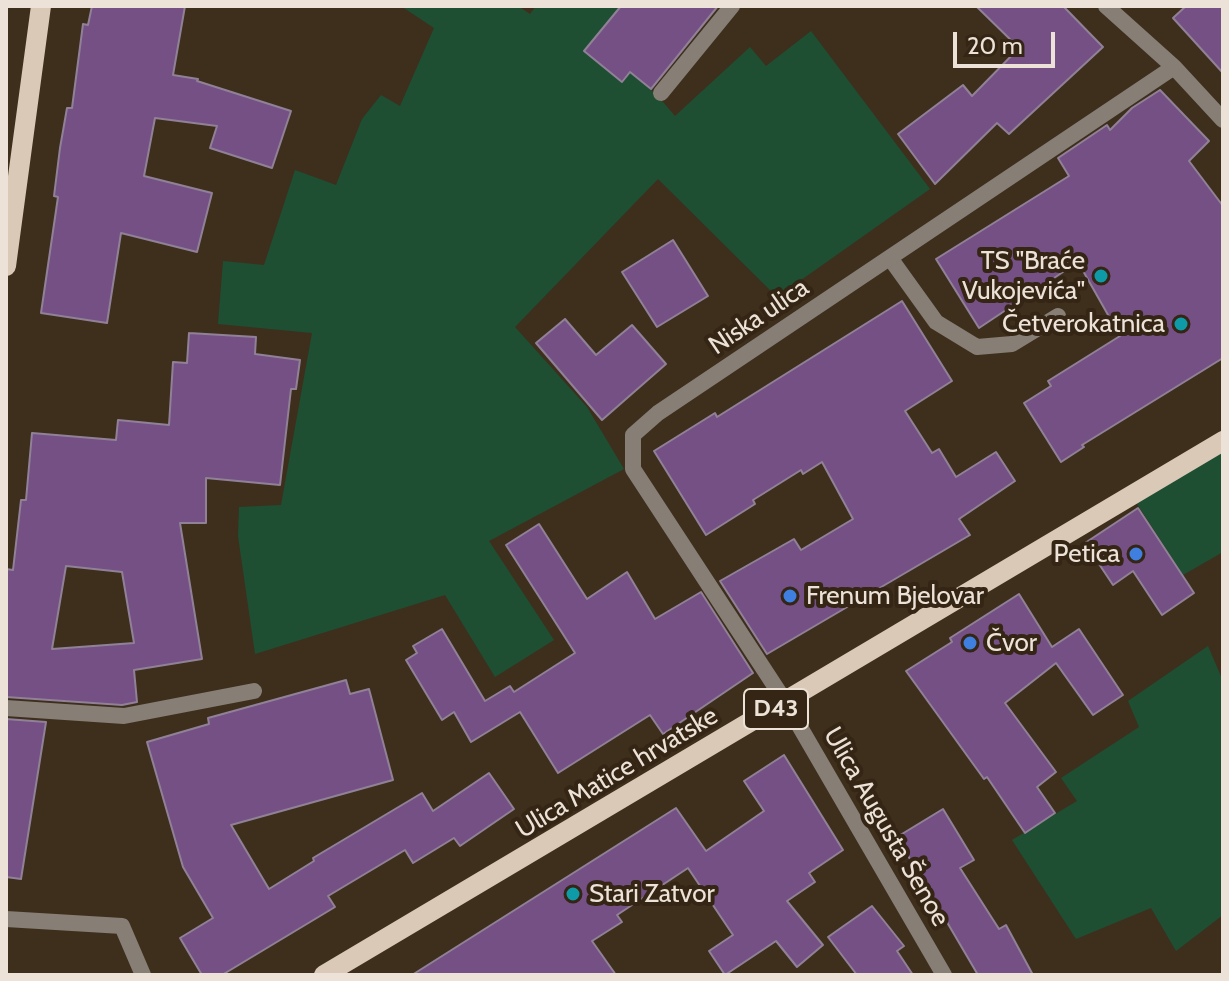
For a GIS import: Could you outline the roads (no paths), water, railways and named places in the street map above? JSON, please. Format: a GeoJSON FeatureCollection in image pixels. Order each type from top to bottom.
{"type":"FeatureCollection","features":[{"type":"Feature","properties":{"kind":"main road"},"geometry":{"type":"LineString","coordinates":[[6,266],[41,6]]}},
{"type":"Feature","properties":{"kind":"main road","name":"Ulica Matice hrvatske"},"geometry":{"type":"LineString","coordinates":[[326,974],[1223,441]]}},
{"type":"Feature","properties":{"kind":"street"},"geometry":{"type":"LineString","coordinates":[[661,93],[732,6]]}},
{"type":"Feature","properties":{"kind":"street"},"geometry":{"type":"LineString","coordinates":[[1106,6],[1174,67],[1223,120]]}},
{"type":"Feature","properties":{"kind":"street","name":"Niska ulica"},"geometry":{"type":"LineString","coordinates":[[786,703],[633,469],[633,435],[658,413],[1174,67]]}},
{"type":"Feature","properties":{"kind":"street"},"geometry":{"type":"LineString","coordinates":[[890,258],[936,322],[977,347],[1012,344],[1058,316]]}},
{"type":"Feature","properties":{"kind":"street"},"geometry":{"type":"LineString","coordinates":[[6,708],[124,716],[254,691]]}},
{"type":"Feature","properties":{"kind":"street","name":"Ulica Augusta Šenoe"},"geometry":{"type":"LineString","coordinates":[[786,703],[944,975]]}},
{"type":"Feature","properties":{"kind":"street"},"geometry":{"type":"LineString","coordinates":[[6,919],[122,926],[143,975]]}},
{"type":"Feature","properties":{"kind":"place","name":"TS \"Braće Vukojevića\""},"geometry":{"type":"Point","coordinates":[1101,276]}},
{"type":"Feature","properties":{"kind":"place","name":"Četverokatnica"},"geometry":{"type":"Point","coordinates":[1181,324]}},
{"type":"Feature","properties":{"kind":"place","name":"Petica"},"geometry":{"type":"Point","coordinates":[1136,554]}},
{"type":"Feature","properties":{"kind":"place","name":"Frenum Bjelovar"},"geometry":{"type":"Point","coordinates":[790,596]}},
{"type":"Feature","properties":{"kind":"place","name":"Čvor"},"geometry":{"type":"Point","coordinates":[970,643]}},
{"type":"Feature","properties":{"kind":"place","name":"Stari Zatvor"},"geometry":{"type":"Point","coordinates":[573,894]}}]}
